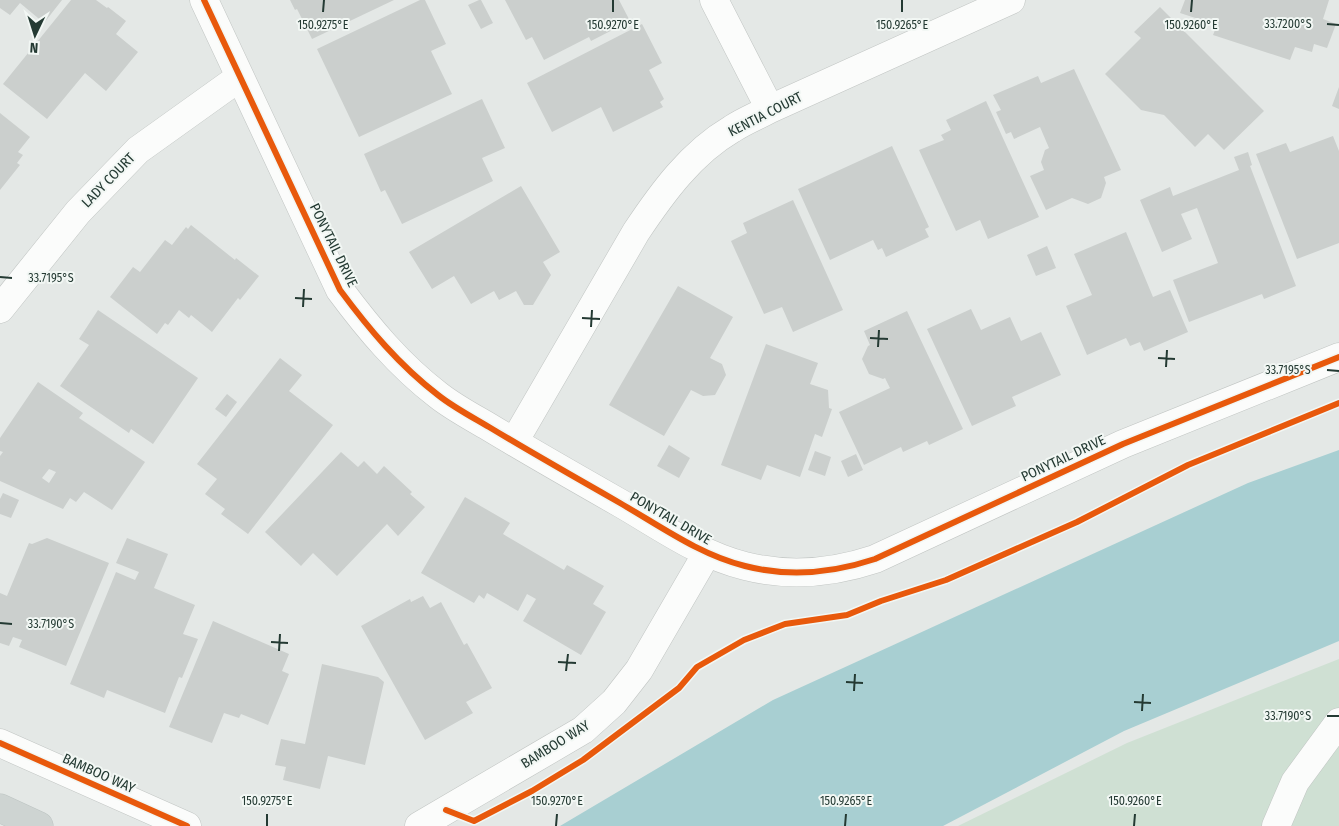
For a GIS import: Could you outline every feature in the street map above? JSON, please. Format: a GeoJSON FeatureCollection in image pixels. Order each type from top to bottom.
{"type":"FeatureCollection","features":[{"type":"Feature","properties":{"kind":"main road"},"geometry":{"type":"LineString","coordinates":[[0,808],[39,826]]}},
{"type":"Feature","properties":{"kind":"street","name":"PONYTAIL DRIVE"},"geometry":{"type":"LineString","coordinates":[[204,0],[340,290],[369,329],[410,372],[439,396],[514,442],[707,553],[744,566],[779,572],[818,572],[853,566],[884,555],[1123,444],[1339,357]]}},
{"type":"Feature","properties":{"kind":"street"},"geometry":{"type":"LineString","coordinates":[[714,0],[770,109]]}},
{"type":"Feature","properties":{"kind":"street","name":"KENTIA COURT"},"geometry":{"type":"LineString","coordinates":[[514,442],[636,232],[678,174],[705,149],[732,129],[770,109],[1011,0]]}},
{"type":"Feature","properties":{"kind":"street","name":"LADY COURT"},"geometry":{"type":"LineString","coordinates":[[0,309],[78,212],[138,150],[240,77]]}},
{"type":"Feature","properties":{"kind":"street","name":"BAMBOO WAY"},"geometry":{"type":"LineString","coordinates":[[419,826],[583,730],[614,702],[639,670],[707,553]]}},
{"type":"Feature","properties":{"kind":"street"},"geometry":{"type":"LineString","coordinates":[[1276,826],[1295,782],[1339,722]]}},
{"type":"Feature","properties":{"kind":"street","name":"BAMBOO WAY"},"geometry":{"type":"LineString","coordinates":[[0,743],[187,826]]}},
{"type":"Feature","properties":{"kind":"green space"},"geometry":{"type":"Polygon","coordinates":[[[1339,659],[1339,826],[958,826],[1127,743],[1339,659]]]}},
{"type":"Feature","properties":{"kind":"water"},"geometry":{"type":"Polygon","coordinates":[[[1339,450],[1339,641],[1124,731],[943,826],[560,826],[773,700],[1248,483],[1339,450]]]}},
{"type":"Feature","properties":{"kind":"building"},"geometry":{"type":"Polygon","coordinates":[[[0,0],[62,0],[44,23],[20,3],[10,15],[0,8],[0,0]]]}},
{"type":"Feature","properties":{"kind":"building"},"geometry":{"type":"Polygon","coordinates":[[[71,0],[96,0],[108,7],[126,21],[116,34],[138,52],[106,91],[85,73],[47,119],[3,84],[71,0]]]}},
{"type":"Feature","properties":{"kind":"building"},"geometry":{"type":"Polygon","coordinates":[[[290,0],[394,0],[312,39],[297,9],[295,10],[290,0]]]}},
{"type":"Feature","properties":{"kind":"building"},"geometry":{"type":"Polygon","coordinates":[[[420,0],[425,0],[446,44],[431,51],[452,94],[359,137],[317,49],[420,0]]]}},
{"type":"Feature","properties":{"kind":"building"},"geometry":{"type":"Polygon","coordinates":[[[481,0],[493,23],[481,29],[468,5],[481,0]]]}},
{"type":"Feature","properties":{"kind":"building"},"geometry":{"type":"Polygon","coordinates":[[[505,0],[619,0],[630,21],[591,41],[589,37],[544,60],[532,37],[526,40],[505,0]]]}},
{"type":"Feature","properties":{"kind":"building"},"geometry":{"type":"Polygon","coordinates":[[[1185,0],[1329,0],[1323,19],[1336,24],[1327,48],[1314,44],[1312,52],[1295,47],[1290,60],[1213,35],[1217,25],[1180,13],[1185,0]]]}},
{"type":"Feature","properties":{"kind":"building"},"geometry":{"type":"Polygon","coordinates":[[[1160,7],[1264,111],[1224,150],[1208,134],[1195,147],[1164,115],[1141,110],[1105,74],[1141,38],[1134,32],[1160,7]]]}},
{"type":"Feature","properties":{"kind":"building"},"geometry":{"type":"Polygon","coordinates":[[[642,24],[662,63],[649,70],[664,99],[660,102],[663,107],[613,132],[601,107],[552,132],[527,83],[642,24]]]}},
{"type":"Feature","properties":{"kind":"building"},"geometry":{"type":"Polygon","coordinates":[[[1074,69],[1121,170],[1104,177],[1106,183],[1101,198],[1088,204],[1072,198],[1046,210],[1030,176],[1044,170],[1041,162],[1045,150],[1049,148],[1040,127],[1014,139],[1011,132],[1006,134],[996,112],[1001,110],[993,95],[1038,76],[1041,83],[1074,69]]]}},
{"type":"Feature","properties":{"kind":"building"},"geometry":{"type":"Polygon","coordinates":[[[1339,87],[1339,109],[1332,106],[1339,87]]]}},
{"type":"Feature","properties":{"kind":"building"},"geometry":{"type":"Polygon","coordinates":[[[482,99],[505,148],[482,158],[493,181],[402,224],[385,190],[381,192],[364,154],[482,99]]]}},
{"type":"Feature","properties":{"kind":"building"},"geometry":{"type":"Polygon","coordinates":[[[986,101],[1039,217],[988,239],[980,220],[956,231],[919,150],[944,140],[941,135],[951,130],[946,120],[986,101]]]}},
{"type":"Feature","properties":{"kind":"building"},"geometry":{"type":"Polygon","coordinates":[[[0,113],[30,137],[18,152],[23,155],[17,163],[20,165],[0,190],[0,113]]]}},
{"type":"Feature","properties":{"kind":"building"},"geometry":{"type":"Polygon","coordinates":[[[1333,136],[1339,151],[1339,243],[1297,259],[1256,154],[1286,143],[1290,152],[1333,136]]]}},
{"type":"Feature","properties":{"kind":"building"},"geometry":{"type":"Polygon","coordinates":[[[892,146],[929,227],[925,229],[929,237],[886,257],[882,248],[878,250],[873,240],[830,260],[798,189],[892,146]]]}},
{"type":"Feature","properties":{"kind":"building"},"geometry":{"type":"Polygon","coordinates":[[[1248,152],[1252,165],[1250,166],[1296,286],[1264,299],[1262,294],[1189,322],[1173,280],[1218,263],[1197,208],[1181,214],[1192,239],[1162,252],[1140,200],[1170,187],[1173,196],[1239,170],[1234,157],[1248,152]]]}},
{"type":"Feature","properties":{"kind":"building"},"geometry":{"type":"Polygon","coordinates":[[[521,186],[560,252],[543,262],[551,275],[533,305],[524,305],[516,291],[499,300],[494,291],[471,304],[454,276],[432,289],[409,252],[521,186]]]}},
{"type":"Feature","properties":{"kind":"building"},"geometry":{"type":"Polygon","coordinates":[[[793,200],[843,310],[793,332],[782,307],[764,314],[731,241],[747,233],[743,223],[793,200]]]}},
{"type":"Feature","properties":{"kind":"building"},"geometry":{"type":"Polygon","coordinates":[[[191,225],[235,260],[236,258],[259,276],[240,300],[238,298],[212,332],[191,315],[189,318],[179,310],[168,325],[165,323],[157,334],[110,297],[133,267],[140,272],[165,240],[172,245],[186,227],[188,229],[191,225]]]}},
{"type":"Feature","properties":{"kind":"building"},"geometry":{"type":"Polygon","coordinates":[[[1126,232],[1153,297],[1170,290],[1188,332],[1144,351],[1140,342],[1130,346],[1126,338],[1087,355],[1066,306],[1092,295],[1074,254],[1126,232]]]}},
{"type":"Feature","properties":{"kind":"building"},"geometry":{"type":"Polygon","coordinates":[[[1047,246],[1056,268],[1036,276],[1027,255],[1047,246]]]}},
{"type":"Feature","properties":{"kind":"building"},"geometry":{"type":"Polygon","coordinates":[[[678,286],[733,317],[710,358],[722,364],[726,375],[715,395],[703,396],[691,390],[664,436],[609,405],[678,286]]]}},
{"type":"Feature","properties":{"kind":"building"},"geometry":{"type":"Polygon","coordinates":[[[971,309],[981,330],[1010,317],[1021,341],[1041,332],[1061,375],[1012,397],[1016,406],[972,426],[927,329],[971,309]]]}},
{"type":"Feature","properties":{"kind":"building"},"geometry":{"type":"Polygon","coordinates":[[[98,310],[198,378],[153,444],[131,429],[129,433],[60,386],[89,345],[79,339],[98,310]]]}},
{"type":"Feature","properties":{"kind":"building"},"geometry":{"type":"Polygon","coordinates":[[[907,311],[963,429],[929,445],[927,441],[903,452],[901,447],[864,465],[839,412],[890,388],[885,378],[869,374],[862,359],[870,345],[864,331],[907,311]]]}},
{"type":"Feature","properties":{"kind":"building"},"geometry":{"type":"Polygon","coordinates":[[[766,344],[818,363],[810,384],[828,390],[829,408],[832,409],[822,437],[815,434],[800,477],[767,465],[761,480],[721,465],[766,344]]]}},
{"type":"Feature","properties":{"kind":"building"},"geometry":{"type":"Polygon","coordinates":[[[280,358],[302,375],[289,391],[333,425],[248,534],[221,514],[225,509],[205,494],[217,479],[197,464],[280,358]]]}},
{"type":"Feature","properties":{"kind":"building"},"geometry":{"type":"Polygon","coordinates":[[[38,382],[83,413],[79,418],[145,462],[112,510],[84,492],[76,502],[70,498],[63,509],[0,481],[0,456],[3,452],[0,451],[0,438],[38,382]],[[49,469],[42,478],[49,483],[56,472],[49,469]]]}},
{"type":"Feature","properties":{"kind":"building"},"geometry":{"type":"Polygon","coordinates":[[[227,394],[237,402],[226,417],[215,409],[227,394]]]}},
{"type":"Feature","properties":{"kind":"building"},"geometry":{"type":"Polygon","coordinates":[[[669,445],[690,458],[679,478],[657,466],[669,445]]]}},
{"type":"Feature","properties":{"kind":"building"},"geometry":{"type":"Polygon","coordinates":[[[815,451],[831,457],[825,476],[808,470],[815,451]]]}},
{"type":"Feature","properties":{"kind":"building"},"geometry":{"type":"Polygon","coordinates":[[[341,452],[358,467],[364,461],[377,474],[384,466],[425,507],[398,536],[387,524],[337,576],[313,553],[301,566],[265,532],[341,452]]]}},
{"type":"Feature","properties":{"kind":"building"},"geometry":{"type":"Polygon","coordinates":[[[856,454],[863,470],[848,477],[841,461],[856,454]]]}},
{"type":"Feature","properties":{"kind":"building"},"geometry":{"type":"Polygon","coordinates":[[[3,493],[19,500],[11,518],[0,514],[0,499],[3,493]]]}},
{"type":"Feature","properties":{"kind":"building"},"geometry":{"type":"Polygon","coordinates":[[[465,497],[510,523],[503,534],[564,570],[567,565],[604,586],[593,604],[606,612],[581,655],[523,621],[536,599],[527,594],[518,611],[487,593],[484,599],[479,595],[474,603],[421,573],[465,497]]]}},
{"type":"Feature","properties":{"kind":"building"},"geometry":{"type":"Polygon","coordinates":[[[47,538],[109,563],[66,666],[19,647],[22,640],[13,637],[9,646],[0,643],[0,593],[7,596],[29,543],[32,544],[47,538]]]}},
{"type":"Feature","properties":{"kind":"building"},"geometry":{"type":"Polygon","coordinates":[[[127,538],[168,554],[154,588],[195,605],[183,634],[198,639],[182,678],[179,677],[165,713],[107,690],[104,698],[70,684],[116,572],[135,580],[139,572],[116,563],[127,538]]]}},
{"type":"Feature","properties":{"kind":"building"},"geometry":{"type":"Polygon","coordinates":[[[423,596],[430,608],[441,602],[464,645],[467,643],[492,688],[466,702],[473,713],[425,740],[361,626],[410,599],[411,602],[423,596]]]}},
{"type":"Feature","properties":{"kind":"building"},"geometry":{"type":"Polygon","coordinates":[[[213,621],[289,654],[282,671],[289,674],[268,725],[241,714],[239,718],[224,713],[212,743],[169,727],[213,621]]]}},
{"type":"Feature","properties":{"kind":"building"},"geometry":{"type":"Polygon","coordinates":[[[322,664],[378,677],[384,682],[365,765],[328,756],[320,789],[283,780],[286,767],[275,765],[281,739],[305,744],[322,664]]]}},
{"type":"Feature","properties":{"kind":"cycle path"},"geometry":{"type":"LineString","coordinates":[[204,0],[340,290],[385,346],[410,371],[456,408],[681,539],[728,561],[778,572],[810,572],[843,568],[875,559],[1123,444],[1339,357]]}},
{"type":"Feature","properties":{"kind":"cycle path"},"geometry":{"type":"LineString","coordinates":[[446,810],[474,821],[532,791],[583,760],[679,688],[697,667],[744,640],[785,624],[847,615],[881,601],[946,580],[1077,522],[1188,465],[1339,403]]}},
{"type":"Feature","properties":{"kind":"cycle path"},"geometry":{"type":"LineString","coordinates":[[0,743],[187,826]]}}]}
